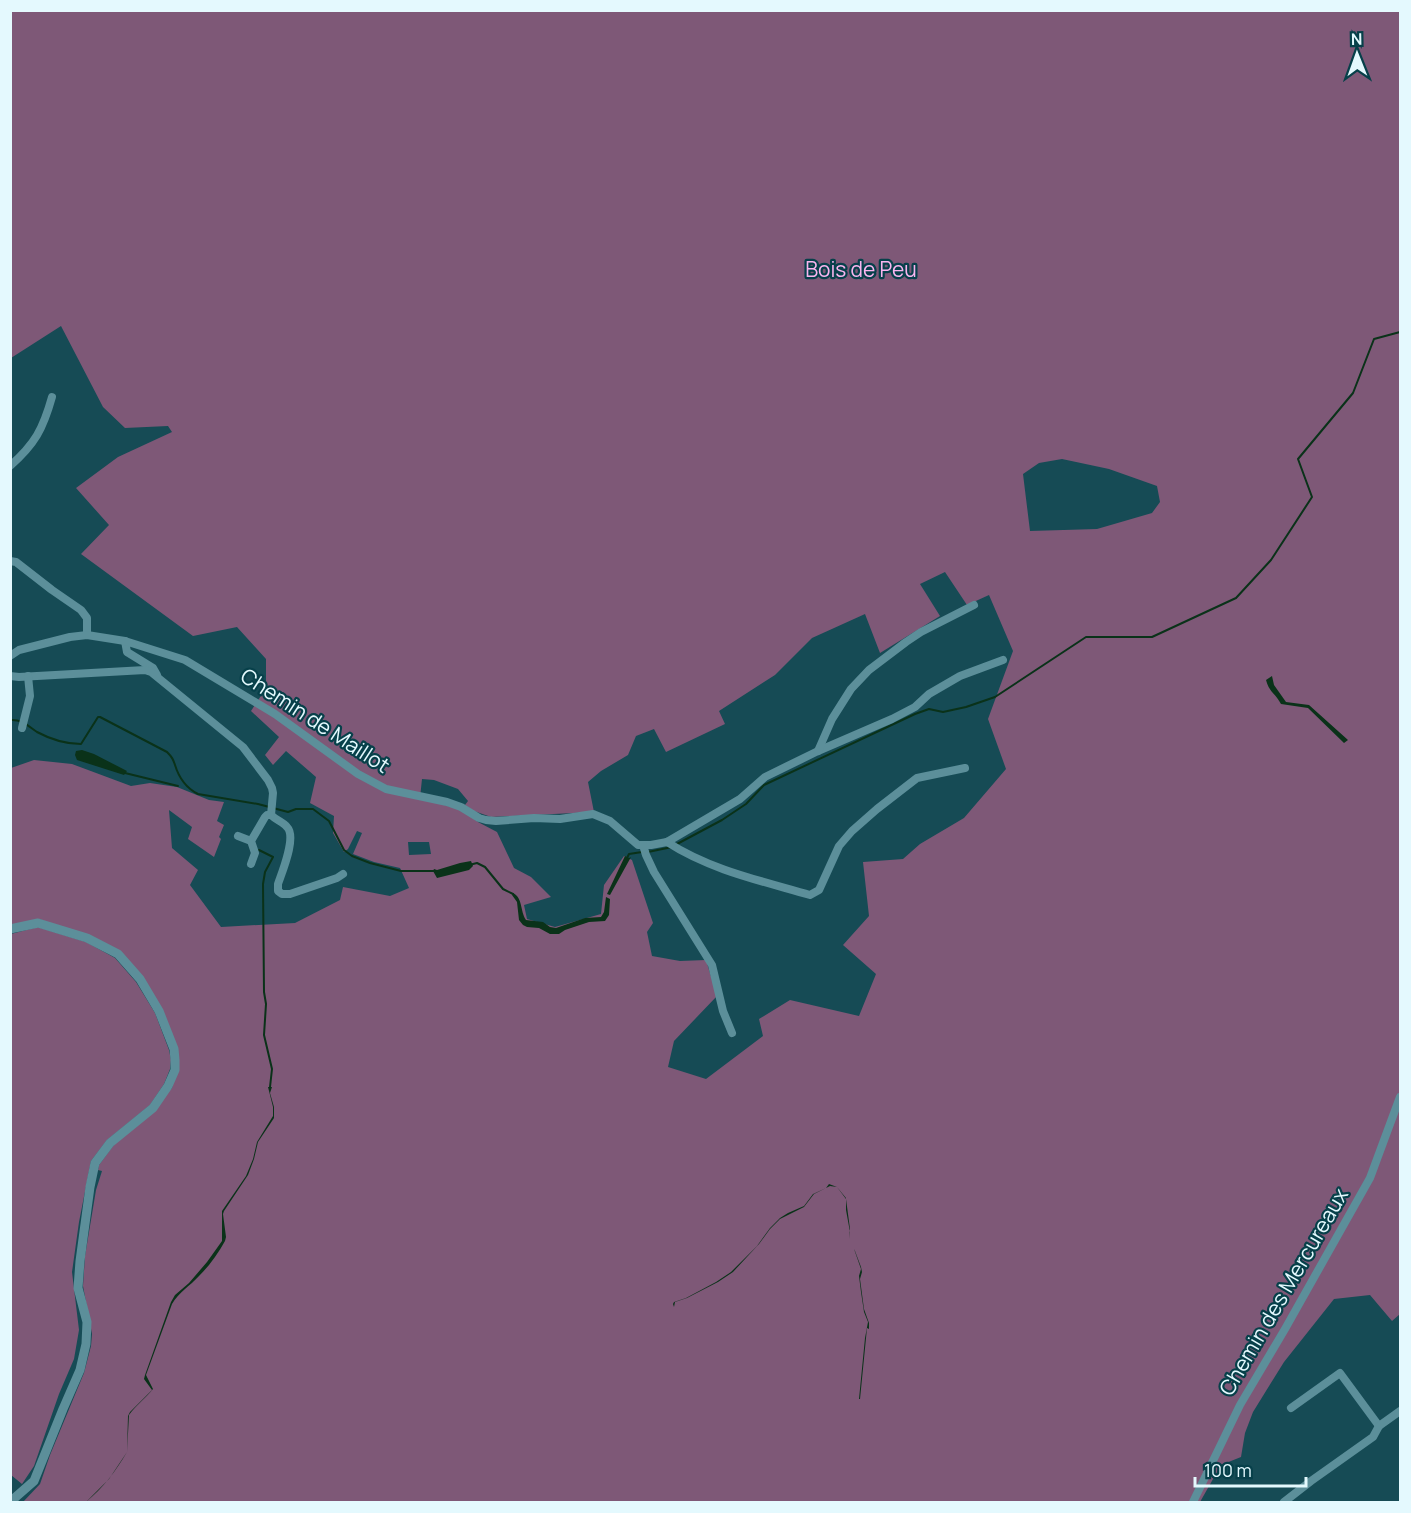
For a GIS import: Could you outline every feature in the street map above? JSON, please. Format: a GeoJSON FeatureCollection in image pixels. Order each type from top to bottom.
{"type":"FeatureCollection","features":[{"type":"Feature","properties":{"kind":"street"},"geometry":{"type":"LineString","coordinates":[[10,466],[38,436],[52,397]]}},
{"type":"Feature","properties":{"kind":"street"},"geometry":{"type":"LineString","coordinates":[[10,561],[16,562],[81,610],[87,618],[87,635]]}},
{"type":"Feature","properties":{"kind":"street"},"geometry":{"type":"LineString","coordinates":[[818,751],[832,719],[851,689],[869,670],[921,632],[974,605]]}},
{"type":"Feature","properties":{"kind":"street","name":"Chemin de Maillot"},"geometry":{"type":"LineString","coordinates":[[10,656],[19,650],[70,636],[87,635],[125,641],[185,660],[275,714],[358,774],[386,789],[447,802],[486,820],[560,819],[593,814],[610,821],[644,850]]}},
{"type":"Feature","properties":{"kind":"street"},"geometry":{"type":"LineString","coordinates":[[125,641],[127,652],[153,668],[157,677]]}},
{"type":"Feature","properties":{"kind":"street"},"geometry":{"type":"LineString","coordinates":[[671,844],[740,799],[765,777],[915,707],[929,694],[960,676],[1003,660]]}},
{"type":"Feature","properties":{"kind":"street"},"geometry":{"type":"LineString","coordinates":[[10,676],[145,670],[157,677],[243,747],[268,780],[273,793],[271,810],[251,841]]}},
{"type":"Feature","properties":{"kind":"street"},"geometry":{"type":"LineString","coordinates":[[23,724],[30,696],[28,676]]}},
{"type":"Feature","properties":{"kind":"street"},"geometry":{"type":"LineString","coordinates":[[732,1033],[723,1011],[712,965],[654,872],[644,850],[651,845],[671,844],[722,869],[810,895],[819,891],[839,846],[877,809],[917,778],[965,768]]}},
{"type":"Feature","properties":{"kind":"street"},"geometry":{"type":"LineString","coordinates":[[271,810],[276,820],[290,830],[291,842],[278,891],[282,894],[290,894],[343,874]]}},
{"type":"Feature","properties":{"kind":"street"},"geometry":{"type":"LineString","coordinates":[[238,836],[251,841],[255,852],[251,864]]}},
{"type":"Feature","properties":{"kind":"street"},"geometry":{"type":"LineString","coordinates":[[10,929],[38,923],[87,938],[118,954],[140,979],[159,1011],[176,1060],[175,1070],[168,1086],[153,1108],[110,1143],[95,1163],[90,1186],[78,1288],[87,1322],[86,1344],[80,1370],[34,1481],[10,1502]]}},
{"type":"Feature","properties":{"kind":"street","name":"Chemin des Mercureaux"},"geometry":{"type":"LineString","coordinates":[[1193,1503],[1240,1405],[1370,1178],[1401,1097]]}},
{"type":"Feature","properties":{"kind":"street"},"geometry":{"type":"LineString","coordinates":[[1291,1408],[1340,1373],[1379,1426]]}},
{"type":"Feature","properties":{"kind":"street"},"geometry":{"type":"LineString","coordinates":[[1284,1503],[1373,1437],[1379,1426],[1401,1410]]}},
{"type":"Feature","properties":{"kind":"green space","name":"Bois de Peu"},"geometry":{"type":"Polygon","coordinates":[[[10,11],[1400,11],[1400,1314],[1392,1321],[1370,1295],[1334,1299],[1284,1362],[1253,1412],[1245,1433],[1241,1457],[1221,1465],[1200,1502],[23,1502],[40,1484],[84,1373],[91,1346],[92,1334],[83,1286],[85,1256],[96,1190],[102,1171],[98,1170],[99,1165],[113,1146],[172,1088],[178,1048],[120,951],[39,919],[11,925],[11,768],[34,760],[72,764],[131,786],[150,783],[177,787],[209,800],[224,802],[217,821],[224,825],[214,857],[188,839],[192,827],[169,810],[172,848],[198,870],[190,885],[221,927],[295,923],[340,900],[343,887],[390,896],[409,888],[400,868],[353,854],[362,833],[357,831],[348,849],[344,852],[333,833],[334,816],[310,803],[316,777],[286,751],[273,765],[265,755],[279,737],[251,711],[266,688],[266,659],[237,627],[193,636],[81,554],[109,525],[76,488],[118,457],[172,432],[168,426],[125,428],[103,407],[61,326],[11,358],[10,11]],[[1062,459],[1039,463],[1023,474],[1030,531],[1097,529],[1152,513],[1160,502],[1157,486],[1109,469],[1062,459]],[[945,572],[920,584],[940,616],[880,653],[865,614],[812,638],[775,675],[719,711],[725,724],[666,752],[654,729],[636,736],[628,755],[601,771],[588,782],[594,812],[491,817],[465,805],[468,801],[458,789],[434,780],[422,779],[420,798],[462,810],[497,832],[514,868],[531,877],[551,897],[524,905],[527,919],[555,927],[601,914],[604,885],[624,856],[632,860],[653,923],[647,932],[652,956],[680,961],[706,960],[717,996],[674,1041],[668,1067],[706,1079],[763,1036],[759,1019],[790,1000],[859,1016],[876,974],[843,945],[869,916],[863,862],[903,859],[920,844],[964,818],[1006,769],[988,719],[1013,651],[989,595],[967,605],[945,572]],[[408,842],[409,855],[431,854],[429,842],[408,842]]]}},
{"type":"Feature","properties":{"kind":"green space"},"geometry":{"type":"Polygon","coordinates":[[[38,927],[86,942],[115,958],[136,982],[155,1013],[171,1060],[164,1084],[150,1105],[107,1140],[91,1161],[72,1272],[79,1330],[74,1359],[34,1466],[22,1484],[11,1475],[11,934],[38,927]]]}},
{"type":"Feature","properties":{"kind":"shaded area"},"geometry":{"type":"Polygon","coordinates":[[[1272,676],[1274,685],[1286,702],[1309,705],[1348,740],[1344,743],[1308,708],[1281,704],[1267,684],[1266,680],[1272,676]]]}},
{"type":"Feature","properties":{"kind":"shaded area"},"geometry":{"type":"Polygon","coordinates":[[[82,750],[127,771],[124,775],[77,760],[76,751],[82,750]]]}},
{"type":"Feature","properties":{"kind":"shaded area"},"geometry":{"type":"Polygon","coordinates":[[[625,856],[631,857],[610,895],[607,894],[625,856]]]}},
{"type":"Feature","properties":{"kind":"shaded area"},"geometry":{"type":"Polygon","coordinates":[[[471,861],[473,866],[469,870],[437,878],[433,871],[434,869],[471,861]]]}},
{"type":"Feature","properties":{"kind":"shaded area"},"geometry":{"type":"Polygon","coordinates":[[[513,893],[520,901],[526,920],[543,922],[550,927],[556,928],[585,918],[601,917],[606,897],[610,899],[609,915],[605,921],[589,922],[559,934],[550,934],[539,928],[523,925],[519,920],[517,902],[513,893]]]}},
{"type":"Feature","properties":{"kind":"shaded area"},"geometry":{"type":"Polygon","coordinates":[[[268,1087],[272,1087],[270,1093],[274,1107],[274,1118],[258,1142],[254,1159],[248,1175],[224,1211],[225,1241],[196,1280],[172,1304],[146,1375],[152,1390],[144,1379],[171,1302],[207,1262],[222,1241],[222,1211],[246,1176],[257,1142],[273,1116],[268,1087]]]}},
{"type":"Feature","properties":{"kind":"shaded area"},"geometry":{"type":"Polygon","coordinates":[[[826,1188],[814,1194],[804,1207],[780,1219],[759,1244],[733,1272],[718,1282],[687,1298],[675,1302],[674,1307],[674,1302],[686,1298],[731,1272],[757,1246],[770,1228],[780,1218],[804,1206],[813,1194],[826,1188]]]}},
{"type":"Feature","properties":{"kind":"shaded area"},"geometry":{"type":"Polygon","coordinates":[[[846,1199],[850,1229],[850,1231],[846,1210],[846,1199]]]}},
{"type":"Feature","properties":{"kind":"shaded area"},"geometry":{"type":"Polygon","coordinates":[[[854,1249],[861,1267],[862,1272],[860,1279],[864,1309],[869,1323],[860,1399],[865,1338],[868,1322],[864,1312],[861,1292],[859,1276],[861,1269],[854,1249]]]}},
{"type":"Feature","properties":{"kind":"waterway"},"geometry":{"type":"LineString","coordinates":[[677,844],[722,820],[746,804],[764,785],[915,714],[929,709],[943,712],[995,697],[1086,637],[1152,637],[1236,598],[1271,560],[1312,497],[1298,459],[1353,393],[1374,339],[1400,332]]}},
{"type":"Feature","properties":{"kind":"waterway"},"geometry":{"type":"LineString","coordinates":[[10,720],[28,725],[53,739],[81,744],[100,717],[167,752],[184,782],[198,794],[258,804],[288,812],[296,809],[313,809],[329,821],[344,850],[352,856],[401,871],[435,871]]}},
{"type":"Feature","properties":{"kind":"waterway"},"geometry":{"type":"LineString","coordinates":[[125,773],[178,786]]}},
{"type":"Feature","properties":{"kind":"waterway"},"geometry":{"type":"LineString","coordinates":[[648,852],[672,847]]}},
{"type":"Feature","properties":{"kind":"waterway"},"geometry":{"type":"LineString","coordinates":[[259,850],[273,857],[265,872],[263,884],[266,1004],[264,1035],[272,1069],[270,1087]]}},
{"type":"Feature","properties":{"kind":"waterway"},"geometry":{"type":"LineString","coordinates":[[627,858],[629,854],[642,852]]}},
{"type":"Feature","properties":{"kind":"waterway"},"geometry":{"type":"LineString","coordinates":[[469,865],[477,863],[485,867],[503,889],[513,894]]}}]}
